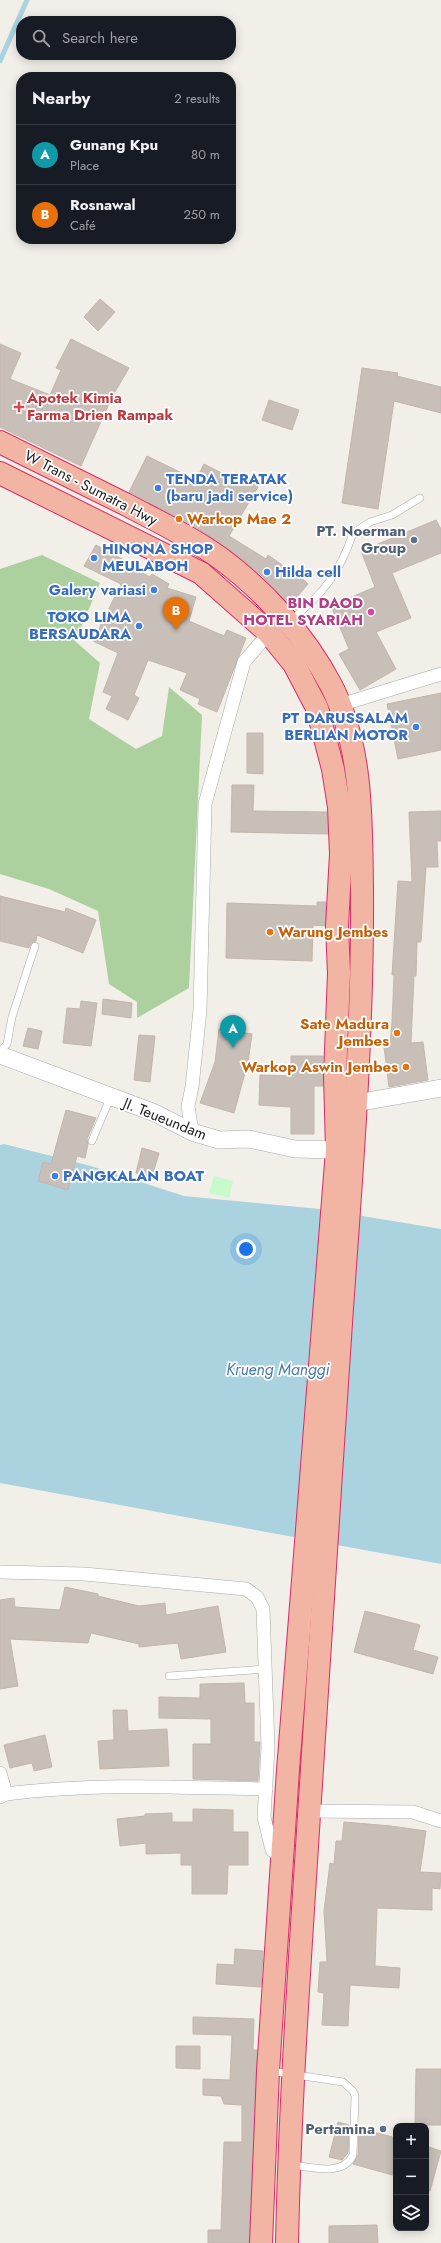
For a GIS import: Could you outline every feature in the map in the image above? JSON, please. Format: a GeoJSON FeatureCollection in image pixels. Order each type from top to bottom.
{"type":"FeatureCollection","features":[{"type":"Feature","properties":{"kind":"highway","name":"W Trans - Sumatra Hwy"},"geometry":{"type":"LineString","coordinates":[[0,442],[165,525],[218,556],[248,581],[288,622],[311,653],[330,684],[340,706],[353,749],[360,804],[362,838],[363,952],[356,1103],[345,1144]]}},
{"type":"Feature","properties":{"kind":"highway"},"geometry":{"type":"LineString","coordinates":[[0,473],[201,573],[269,633],[294,664],[317,708],[333,769],[339,807],[341,854],[337,926],[339,974],[335,1076],[345,1144],[324,1587],[288,2165],[287,2243]]}},
{"type":"Feature","properties":{"kind":"highway"},"geometry":{"type":"LineString","coordinates":[[261,2243],[268,2071],[301,1594],[345,1144]]}},
{"type":"Feature","properties":{"kind":"street"},"geometry":{"type":"LineString","coordinates":[[192,1132],[188,1106],[192,1087],[200,1010],[203,952],[205,804],[244,662],[269,633]]}},
{"type":"Feature","properties":{"kind":"street"},"geometry":{"type":"LineString","coordinates":[[340,706],[441,674]]}},
{"type":"Feature","properties":{"kind":"street","name":"JI. Teueundam"},"geometry":{"type":"LineString","coordinates":[[3,1050],[114,1102],[155,1113],[192,1132],[219,1140],[249,1139],[295,1149],[345,1144]]}},
{"type":"Feature","properties":{"kind":"street"},"geometry":{"type":"LineString","coordinates":[[356,1103],[441,1088]]}},
{"type":"Feature","properties":{"kind":"street"},"geometry":{"type":"LineString","coordinates":[[0,1572],[84,1574],[246,1589],[257,1597],[263,1608],[268,1747],[264,1817],[267,1836],[272,1850],[282,1860]]}},
{"type":"Feature","properties":{"kind":"street"},"geometry":{"type":"LineString","coordinates":[[0,1773],[3,1796],[54,1788],[115,1786],[266,1789]]}},
{"type":"Feature","properties":{"kind":"street"},"geometry":{"type":"LineString","coordinates":[[309,1811],[413,1812],[441,1821]]}},
{"type":"Feature","properties":{"kind":"lane"},"geometry":{"type":"LineString","coordinates":[[288,622],[327,586],[346,556],[352,533],[370,522],[392,515],[420,498]]}},
{"type":"Feature","properties":{"kind":"lane"},"geometry":{"type":"LineString","coordinates":[[0,1052],[3,1050],[35,946]]}},
{"type":"Feature","properties":{"kind":"lane"},"geometry":{"type":"LineString","coordinates":[[92,1140],[102,1117],[114,1102]]}},
{"type":"Feature","properties":{"kind":"lane"},"geometry":{"type":"LineString","coordinates":[[169,1676],[265,1669]]}},
{"type":"Feature","properties":{"kind":"lane"},"geometry":{"type":"LineString","coordinates":[[268,2071],[343,2082],[353,2091],[355,2096],[353,2155],[345,2166],[336,2169],[288,2165]]}},
{"type":"Feature","properties":{"kind":"green space"},"geometry":{"type":"Polygon","coordinates":[[[42,555],[100,583],[75,641],[100,663],[89,719],[136,749],[162,736],[169,687],[202,715],[189,988],[137,1018],[137,1002],[109,984],[98,911],[49,889],[0,874],[0,569],[42,555]]]}},
{"type":"Feature","properties":{"kind":"green space"},"geometry":{"type":"Polygon","coordinates":[[[214,1176],[233,1181],[229,1198],[209,1193],[214,1176]]]}},
{"type":"Feature","properties":{"kind":"water","name":"Krueng Manggi"},"geometry":{"type":"Polygon","coordinates":[[[4,1144],[91,1166],[184,1196],[320,1209],[441,1229],[441,1564],[0,1483],[0,1145],[4,1144]]]}},
{"type":"Feature","properties":{"kind":"building"},"geometry":{"type":"Polygon","coordinates":[[[100,299],[115,312],[98,331],[84,317],[100,299]]]}},
{"type":"Feature","properties":{"kind":"building"},"geometry":{"type":"Polygon","coordinates":[[[71,339],[129,368],[112,397],[81,466],[0,427],[0,344],[21,353],[10,379],[50,395],[61,370],[56,368],[71,339]]]}},
{"type":"Feature","properties":{"kind":"building"},"geometry":{"type":"Polygon","coordinates":[[[362,368],[398,373],[397,376],[441,387],[441,413],[394,401],[378,509],[342,503],[362,368]]]}},
{"type":"Feature","properties":{"kind":"building"},"geometry":{"type":"Polygon","coordinates":[[[269,400],[299,410],[292,430],[262,420],[269,400]]]}},
{"type":"Feature","properties":{"kind":"building"},"geometry":{"type":"Polygon","coordinates":[[[147,456],[196,480],[204,464],[231,478],[235,472],[258,487],[229,536],[266,559],[268,555],[292,572],[294,570],[308,584],[290,605],[261,575],[227,548],[192,525],[129,492],[147,456]]]}},
{"type":"Feature","properties":{"kind":"building"},"geometry":{"type":"Polygon","coordinates":[[[436,520],[441,529],[441,553],[392,573],[411,618],[376,632],[396,669],[360,690],[339,654],[349,649],[331,606],[375,587],[361,551],[436,520]]]}},
{"type":"Feature","properties":{"kind":"building"},"geometry":{"type":"Polygon","coordinates":[[[96,545],[128,562],[127,565],[150,577],[152,574],[169,584],[167,588],[196,597],[189,621],[224,636],[227,630],[246,638],[217,712],[198,704],[200,699],[180,690],[187,673],[148,660],[134,695],[139,698],[128,720],[106,709],[112,696],[103,692],[118,653],[93,641],[121,584],[84,566],[96,545]]]}},
{"type":"Feature","properties":{"kind":"building","name":"PT DARUSSALAM BERLIAN MOTOR"},"geometry":{"type":"Polygon","coordinates":[[[441,693],[441,750],[398,759],[387,704],[441,693]]]}},
{"type":"Feature","properties":{"kind":"building"},"geometry":{"type":"Polygon","coordinates":[[[247,733],[263,733],[263,774],[247,773],[247,733]]]}},
{"type":"Feature","properties":{"kind":"building"},"geometry":{"type":"Polygon","coordinates":[[[232,785],[254,785],[253,811],[327,812],[328,834],[231,832],[232,785]]]}},
{"type":"Feature","properties":{"kind":"building"},"geometry":{"type":"Polygon","coordinates":[[[441,811],[441,841],[437,841],[438,867],[426,867],[421,942],[417,942],[416,976],[414,976],[411,1043],[423,1042],[428,1080],[389,1087],[384,1047],[390,1046],[394,975],[392,975],[398,881],[412,882],[409,812],[441,811]]]}},
{"type":"Feature","properties":{"kind":"building"},"geometry":{"type":"Polygon","coordinates":[[[0,896],[65,912],[66,908],[96,920],[83,953],[37,935],[36,941],[31,943],[29,948],[0,941],[0,896]]]}},
{"type":"Feature","properties":{"kind":"building","name":"Warung Jembes"},"geometry":{"type":"Polygon","coordinates":[[[317,902],[326,902],[325,926],[313,925],[312,961],[226,958],[227,903],[317,906],[317,902]]]}},
{"type":"Feature","properties":{"kind":"building"},"geometry":{"type":"Polygon","coordinates":[[[103,999],[132,1003],[131,1018],[102,1014],[103,999]]]}},
{"type":"Feature","properties":{"kind":"building"},"geometry":{"type":"Polygon","coordinates":[[[81,1001],[97,1003],[91,1046],[63,1043],[67,1008],[80,1009],[81,1001]]]}},
{"type":"Feature","properties":{"kind":"building"},"geometry":{"type":"Polygon","coordinates":[[[28,1028],[42,1031],[38,1049],[23,1046],[28,1028]]]}},
{"type":"Feature","properties":{"kind":"building"},"geometry":{"type":"Polygon","coordinates":[[[219,1029],[252,1034],[248,1062],[234,1113],[200,1103],[215,1062],[219,1029]]]}},
{"type":"Feature","properties":{"kind":"building"},"geometry":{"type":"Polygon","coordinates":[[[139,1035],[155,1036],[150,1082],[134,1080],[139,1035]]]}},
{"type":"Feature","properties":{"kind":"building"},"geometry":{"type":"Polygon","coordinates":[[[291,1056],[323,1056],[323,1086],[314,1086],[314,1134],[291,1134],[291,1107],[259,1105],[260,1075],[291,1076],[291,1056]]]}},
{"type":"Feature","properties":{"kind":"building"},"geometry":{"type":"Polygon","coordinates":[[[66,1110],[96,1118],[87,1139],[88,1144],[85,1158],[77,1156],[68,1190],[38,1181],[43,1162],[51,1164],[66,1110]]]}},
{"type":"Feature","properties":{"kind":"building"},"geometry":{"type":"Polygon","coordinates":[[[142,1148],[159,1153],[152,1177],[136,1173],[142,1148]]]}},
{"type":"Feature","properties":{"kind":"building"},"geometry":{"type":"Polygon","coordinates":[[[65,1587],[98,1594],[98,1596],[139,1606],[165,1603],[166,1615],[218,1606],[226,1652],[181,1659],[178,1643],[139,1647],[139,1644],[91,1633],[88,1643],[10,1639],[18,1686],[0,1689],[0,1600],[14,1598],[15,1607],[60,1610],[65,1587]]]}},
{"type":"Feature","properties":{"kind":"building"},"geometry":{"type":"Polygon","coordinates":[[[365,1611],[420,1625],[413,1650],[438,1657],[433,1674],[354,1652],[365,1611]]]}},
{"type":"Feature","properties":{"kind":"building"},"geometry":{"type":"Polygon","coordinates":[[[244,1683],[245,1703],[254,1703],[254,1742],[260,1742],[258,1781],[193,1779],[193,1744],[211,1744],[211,1719],[159,1718],[159,1697],[200,1698],[200,1684],[244,1683]]]}},
{"type":"Feature","properties":{"kind":"building"},"geometry":{"type":"Polygon","coordinates":[[[113,1710],[127,1710],[128,1731],[167,1729],[169,1766],[100,1769],[98,1741],[114,1740],[113,1710]]]}},
{"type":"Feature","properties":{"kind":"building"},"geometry":{"type":"Polygon","coordinates":[[[45,1735],[52,1767],[34,1771],[32,1763],[10,1768],[4,1745],[45,1735]]]}},
{"type":"Feature","properties":{"kind":"building"},"geometry":{"type":"Polygon","coordinates":[[[193,1809],[233,1810],[233,1832],[248,1832],[248,1865],[228,1865],[227,1894],[192,1894],[192,1865],[181,1865],[181,1853],[146,1854],[146,1843],[120,1846],[117,1819],[145,1816],[145,1814],[172,1813],[172,1822],[193,1822],[193,1809]]]}},
{"type":"Feature","properties":{"kind":"building"},"geometry":{"type":"Polygon","coordinates":[[[344,1822],[426,1831],[420,1872],[441,1873],[440,1889],[432,1888],[432,1910],[377,1908],[375,1966],[400,1968],[399,1988],[350,1985],[348,2026],[322,2025],[324,1993],[318,1992],[320,1962],[327,1962],[324,1911],[330,1863],[334,1864],[336,1841],[342,1841],[344,1822]]]}},
{"type":"Feature","properties":{"kind":"building"},"geometry":{"type":"Polygon","coordinates":[[[235,1949],[263,1951],[261,1987],[216,1984],[217,1964],[234,1965],[235,1949]]]}},
{"type":"Feature","properties":{"kind":"building"},"geometry":{"type":"Polygon","coordinates":[[[193,2017],[254,2019],[253,2050],[257,2050],[249,2243],[208,2243],[208,2230],[221,2230],[224,2142],[242,2142],[242,2105],[224,2104],[221,2096],[203,2095],[203,2079],[230,2080],[232,2035],[193,2034],[193,2017]]]}},
{"type":"Feature","properties":{"kind":"building"},"geometry":{"type":"Polygon","coordinates":[[[176,2046],[200,2046],[200,2069],[176,2068],[176,2046]]]}},
{"type":"Feature","properties":{"kind":"building"},"geometry":{"type":"Polygon","coordinates":[[[416,2069],[441,2069],[441,2125],[415,2123],[416,2069]]]}},
{"type":"Feature","properties":{"kind":"building"},"geometry":{"type":"Polygon","coordinates":[[[338,2122],[349,2125],[348,2153],[342,2160],[329,2157],[338,2122]]]}},
{"type":"Feature","properties":{"kind":"building"},"geometry":{"type":"Polygon","coordinates":[[[359,2128],[393,2137],[393,2175],[353,2164],[358,2155],[359,2128]]]}},
{"type":"Feature","properties":{"kind":"building"},"geometry":{"type":"Polygon","coordinates":[[[429,2147],[441,2151],[429,2191],[429,2147]]]}},
{"type":"Feature","properties":{"kind":"building"},"geometry":{"type":"Polygon","coordinates":[[[377,2225],[378,2243],[329,2243],[329,2226],[377,2225]]]}},
{"type":"Feature","properties":{"kind":"waterway"},"geometry":{"type":"LineString","coordinates":[[20,16],[27,0]]}},
{"type":"Feature","properties":{"kind":"waterway"},"geometry":{"type":"LineString","coordinates":[[0,61],[16,25]]}},
{"type":"Feature","properties":{"kind":"place","name":"Apotek Kimia Farma Drien Rampak"},"geometry":{"type":"Point","coordinates":[19,407]}},
{"type":"Feature","properties":{"kind":"place","name":"TENDA TERATAK (baru jadi service)"},"geometry":{"type":"Point","coordinates":[158,488]}},
{"type":"Feature","properties":{"kind":"place","name":"Warkop Mae 2"},"geometry":{"type":"Point","coordinates":[179,519]}},
{"type":"Feature","properties":{"kind":"place","name":"PT. Noerman Group"},"geometry":{"type":"Point","coordinates":[414,540]}},
{"type":"Feature","properties":{"kind":"place","name":"HINONA SHOP MEULABOH"},"geometry":{"type":"Point","coordinates":[94,558]}},
{"type":"Feature","properties":{"kind":"place","name":"Hilda cell"},"geometry":{"type":"Point","coordinates":[267,572]}},
{"type":"Feature","properties":{"kind":"place","name":"Galery variasi"},"geometry":{"type":"Point","coordinates":[154,590]}},
{"type":"Feature","properties":{"kind":"place","name":"BIN DAOD HOTEL SYARIAH"},"geometry":{"type":"Point","coordinates":[371,612]}},
{"type":"Feature","properties":{"kind":"place","name":"TOKO LIMA BERSAUDARA"},"geometry":{"type":"Point","coordinates":[139,626]}},
{"type":"Feature","properties":{"kind":"place","name":"Rosnawal"},"geometry":{"type":"Point","coordinates":[176,630]}},
{"type":"Feature","properties":{"kind":"place","name":"PT DARUSSALAM BERLIAN MOTOR"},"geometry":{"type":"Point","coordinates":[416,727]}},
{"type":"Feature","properties":{"kind":"place","name":"Warung Jembes"},"geometry":{"type":"Point","coordinates":[270,932]}},
{"type":"Feature","properties":{"kind":"place","name":"Sate Madura Jembes"},"geometry":{"type":"Point","coordinates":[397,1033]}},
{"type":"Feature","properties":{"kind":"place","name":"Gunang Kpu"},"geometry":{"type":"Point","coordinates":[233,1048]}},
{"type":"Feature","properties":{"kind":"place","name":"Warkop Aswin Jembes"},"geometry":{"type":"Point","coordinates":[406,1067]}},
{"type":"Feature","properties":{"kind":"place","name":"PANGKALAN BOAT"},"geometry":{"type":"Point","coordinates":[55,1176]}},
{"type":"Feature","properties":{"kind":"place","name":"Pertamina"},"geometry":{"type":"Point","coordinates":[383,2129]}}]}
